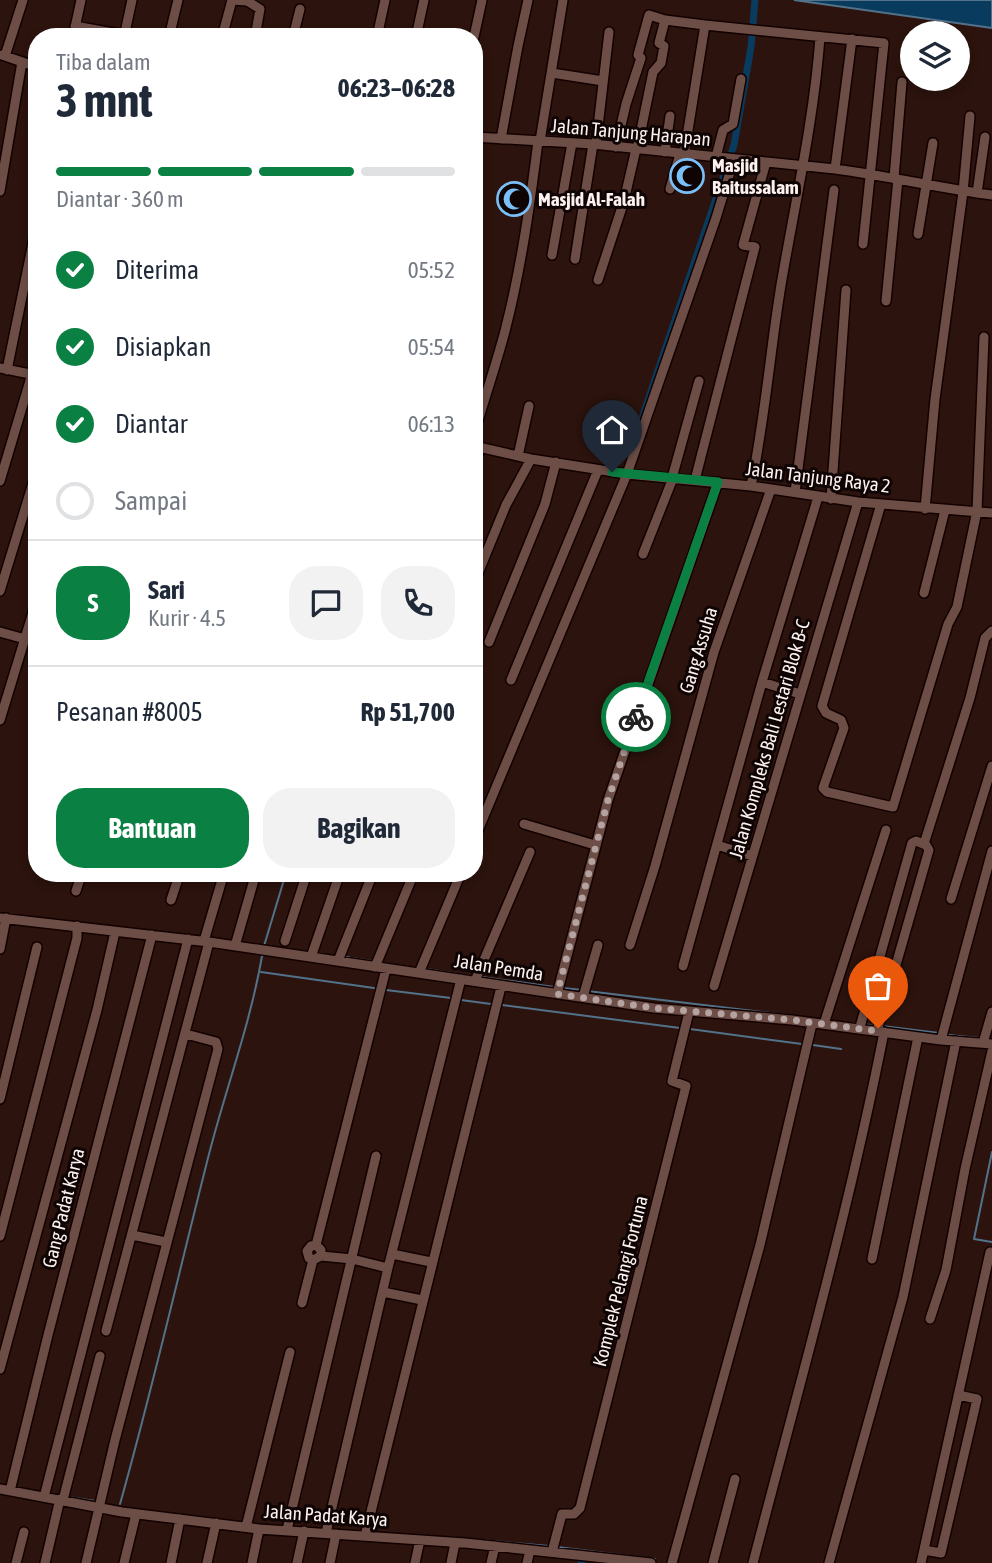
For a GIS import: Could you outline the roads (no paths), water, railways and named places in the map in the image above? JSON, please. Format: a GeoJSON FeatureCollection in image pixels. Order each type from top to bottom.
{"type":"FeatureCollection","features":[{"type":"Feature","properties":{"kind":"street"},"geometry":{"type":"LineString","coordinates":[[23,0],[3,55],[28,64]]}},
{"type":"Feature","properties":{"kind":"street"},"geometry":{"type":"LineString","coordinates":[[81,0],[75,26],[85,28]]}},
{"type":"Feature","properties":{"kind":"street"},"geometry":{"type":"LineString","coordinates":[[126,28],[132,0]]}},
{"type":"Feature","properties":{"kind":"street"},"geometry":{"type":"LineString","coordinates":[[171,28],[178,0]]}},
{"type":"Feature","properties":{"kind":"street"},"geometry":{"type":"LineString","coordinates":[[224,28],[232,0],[247,1],[260,9],[257,28]]}},
{"type":"Feature","properties":{"kind":"street"},"geometry":{"type":"LineString","coordinates":[[379,28],[385,0]]}},
{"type":"Feature","properties":{"kind":"street"},"geometry":{"type":"LineString","coordinates":[[418,28],[424,0]]}},
{"type":"Feature","properties":{"kind":"street"},"geometry":{"type":"LineString","coordinates":[[476,28],[482,0]]}},
{"type":"Feature","properties":{"kind":"street"},"geometry":{"type":"LineString","coordinates":[[501,139],[528,0]]}},
{"type":"Feature","properties":{"kind":"street"},"geometry":{"type":"LineString","coordinates":[[483,404],[505,330],[518,270],[563,0]]}},
{"type":"Feature","properties":{"kind":"street"},"geometry":{"type":"LineString","coordinates":[[295,28],[300,9]]}},
{"type":"Feature","properties":{"kind":"street"},"geometry":{"type":"LineString","coordinates":[[616,146],[649,15],[665,20],[705,25],[885,43],[863,244]]}},
{"type":"Feature","properties":{"kind":"street"},"geometry":{"type":"LineString","coordinates":[[598,280],[624,201],[653,72],[662,61],[663,46],[659,43],[665,20]]}},
{"type":"Feature","properties":{"kind":"street"},"geometry":{"type":"LineString","coordinates":[[670,189],[682,154],[705,25]]}},
{"type":"Feature","properties":{"kind":"street"},"geometry":{"type":"LineString","coordinates":[[575,259],[595,144],[609,32]]}},
{"type":"Feature","properties":{"kind":"street"},"geometry":{"type":"LineString","coordinates":[[751,486],[820,37]]}},
{"type":"Feature","properties":{"kind":"street"},"geometry":{"type":"LineString","coordinates":[[835,169],[852,39]]}},
{"type":"Feature","properties":{"kind":"street"},"geometry":{"type":"LineString","coordinates":[[0,191],[22,62]]}},
{"type":"Feature","properties":{"kind":"street"},"geometry":{"type":"LineString","coordinates":[[552,72],[603,81]]}},
{"type":"Feature","properties":{"kind":"street"},"geometry":{"type":"LineString","coordinates":[[716,157],[723,130],[733,124],[741,79]]}},
{"type":"Feature","properties":{"kind":"street"},"geometry":{"type":"LineString","coordinates":[[886,301],[901,91]]}},
{"type":"Feature","properties":{"kind":"street"},"geometry":{"type":"LineString","coordinates":[[665,152],[670,116]]}},
{"type":"Feature","properties":{"kind":"street"},"geometry":{"type":"LineString","coordinates":[[925,509],[935,399],[963,192],[970,116]]}},
{"type":"Feature","properties":{"kind":"street"},"geometry":{"type":"LineString","coordinates":[[977,193],[985,137]]}},
{"type":"Feature","properties":{"kind":"street","name":"Jalan Tanjung Harapan"},"geometry":{"type":"LineString","coordinates":[[483,138],[595,144],[871,173],[963,192],[992,195]]}},
{"type":"Feature","properties":{"kind":"street"},"geometry":{"type":"LineString","coordinates":[[552,255],[572,143]]}},
{"type":"Feature","properties":{"kind":"street"},"geometry":{"type":"LineString","coordinates":[[918,234],[933,143]]}},
{"type":"Feature","properties":{"kind":"street"},"geometry":{"type":"LineString","coordinates":[[483,818],[627,474],[716,218],[734,158]]}},
{"type":"Feature","properties":{"kind":"street"},"geometry":{"type":"LineString","coordinates":[[695,480],[755,247],[743,245],[766,162]]}},
{"type":"Feature","properties":{"kind":"street"},"geometry":{"type":"LineString","coordinates":[[795,492],[834,190]]}},
{"type":"Feature","properties":{"kind":"street"},"geometry":{"type":"LineString","coordinates":[[28,263],[4,369],[28,373]]}},
{"type":"Feature","properties":{"kind":"street"},"geometry":{"type":"LineString","coordinates":[[831,499],[846,290]]}},
{"type":"Feature","properties":{"kind":"street"},"geometry":{"type":"LineString","coordinates":[[881,504],[822,706],[826,713],[844,723],[823,788],[827,792],[893,807],[948,624],[957,607],[977,511],[984,337]]}},
{"type":"Feature","properties":{"kind":"street"},"geometry":{"type":"LineString","coordinates":[[643,554],[673,478],[699,381]]}},
{"type":"Feature","properties":{"kind":"street"},"geometry":{"type":"LineString","coordinates":[[0,481],[28,384]]}},
{"type":"Feature","properties":{"kind":"street"},"geometry":{"type":"LineString","coordinates":[[518,456],[529,407]]}},
{"type":"Feature","properties":{"kind":"street","name":"Jalan Tanjung Raya 2"},"geometry":{"type":"LineString","coordinates":[[483,448],[627,474],[751,486],[858,502],[992,513]]}},
{"type":"Feature","properties":{"kind":"street"},"geometry":{"type":"LineString","coordinates":[[483,561],[506,505],[531,459]]}},
{"type":"Feature","properties":{"kind":"street"},"geometry":{"type":"LineString","coordinates":[[488,642],[545,504],[556,462]]}},
{"type":"Feature","properties":{"kind":"street"},"geometry":{"type":"LineString","coordinates":[[511,680],[598,470]]}},
{"type":"Feature","properties":{"kind":"street"},"geometry":{"type":"LineString","coordinates":[[558,988],[618,768],[718,482]]}},
{"type":"Feature","properties":{"kind":"street","name":"Gang Assuha"},"geometry":{"type":"LineString","coordinates":[[630,945],[655,866],[713,652],[771,489]]}},
{"type":"Feature","properties":{"kind":"street"},"geometry":{"type":"LineString","coordinates":[[683,966],[762,682],[818,497]]}},
{"type":"Feature","properties":{"kind":"street"},"geometry":{"type":"LineString","coordinates":[[0,591],[28,500]]}},
{"type":"Feature","properties":{"kind":"street","name":"Jalan Kompleks Bali Lestari Blok B-C"},"geometry":{"type":"LineString","coordinates":[[714,986],[858,502]]}},
{"type":"Feature","properties":{"kind":"street"},"geometry":{"type":"LineString","coordinates":[[925,593],[945,510]]}},
{"type":"Feature","properties":{"kind":"street"},"geometry":{"type":"LineString","coordinates":[[0,720],[28,629]]}},
{"type":"Feature","properties":{"kind":"street"},"geometry":{"type":"LineString","coordinates":[[923,844],[970,698],[985,638],[992,631]]}},
{"type":"Feature","properties":{"kind":"street"},"geometry":{"type":"LineString","coordinates":[[0,632],[25,639]]}},
{"type":"Feature","properties":{"kind":"street"},"geometry":{"type":"LineString","coordinates":[[762,682],[800,694]]}},
{"type":"Feature","properties":{"kind":"street"},"geometry":{"type":"LineString","coordinates":[[951,899],[989,790],[992,766]]}},
{"type":"Feature","properties":{"kind":"street"},"geometry":{"type":"LineString","coordinates":[[524,824],[595,845]]}},
{"type":"Feature","properties":{"kind":"street"},"geometry":{"type":"LineString","coordinates":[[825,1022],[886,830]]}},
{"type":"Feature","properties":{"kind":"street"},"geometry":{"type":"LineString","coordinates":[[753,1563],[835,1256],[862,1142],[880,1029],[929,850],[916,841],[912,843],[860,1025]]}},
{"type":"Feature","properties":{"kind":"street"},"geometry":{"type":"LineString","coordinates":[[718,845],[752,856]]}},
{"type":"Feature","properties":{"kind":"street"},"geometry":{"type":"LineString","coordinates":[[942,1036],[992,850]]}},
{"type":"Feature","properties":{"kind":"street"},"geometry":{"type":"LineString","coordinates":[[475,981],[530,852]]}},
{"type":"Feature","properties":{"kind":"street"},"geometry":{"type":"LineString","coordinates":[[76,891],[79,882]]}},
{"type":"Feature","properties":{"kind":"street"},"geometry":{"type":"LineString","coordinates":[[171,900],[177,882]]}},
{"type":"Feature","properties":{"kind":"street"},"geometry":{"type":"LineString","coordinates":[[106,1331],[186,1034],[222,882]]}},
{"type":"Feature","properties":{"kind":"street"},"geometry":{"type":"LineString","coordinates":[[235,946],[253,882]]}},
{"type":"Feature","properties":{"kind":"street"},"geometry":{"type":"LineString","coordinates":[[285,941],[304,882]]}},
{"type":"Feature","properties":{"kind":"street"},"geometry":{"type":"LineString","coordinates":[[311,957],[337,882]]}},
{"type":"Feature","properties":{"kind":"street"},"geometry":{"type":"LineString","coordinates":[[338,961],[369,882]]}},
{"type":"Feature","properties":{"kind":"street"},"geometry":{"type":"LineString","coordinates":[[376,967],[410,882]]}},
{"type":"Feature","properties":{"kind":"street"},"geometry":{"type":"LineString","coordinates":[[419,973],[457,882]]}},
{"type":"Feature","properties":{"kind":"street"},"geometry":{"type":"LineString","coordinates":[[0,949],[3,918],[77,926],[77,938],[55,1029],[0,1236]]}},
{"type":"Feature","properties":{"kind":"street","name":"Jalan Pemda"},"geometry":{"type":"LineString","coordinates":[[77,926],[188,939],[501,986],[558,988],[583,997],[689,1012],[813,1024],[825,1022],[860,1025],[918,1037],[942,1036],[956,1041],[986,1041]]}},
{"type":"Feature","properties":{"kind":"street"},"geometry":{"type":"LineString","coordinates":[[0,1369],[97,1010],[115,932]]}},
{"type":"Feature","properties":{"kind":"street","name":"Gang Padat Karya"},"geometry":{"type":"LineString","coordinates":[[3,1492],[45,1348],[152,935]]}},
{"type":"Feature","properties":{"kind":"street"},"geometry":{"type":"LineString","coordinates":[[44,1497],[188,939]]}},
{"type":"Feature","properties":{"kind":"street"},"geometry":{"type":"LineString","coordinates":[[583,997],[598,945]]}},
{"type":"Feature","properties":{"kind":"street"},"geometry":{"type":"LineString","coordinates":[[0,1099],[37,947]]}},
{"type":"Feature","properties":{"kind":"street"},"geometry":{"type":"LineString","coordinates":[[302,1303],[321,1250],[316,1245],[386,969]]}},
{"type":"Feature","properties":{"kind":"street"},"geometry":{"type":"LineString","coordinates":[[326,1533],[388,1268],[461,979]]}},
{"type":"Feature","properties":{"kind":"street"},"geometry":{"type":"LineString","coordinates":[[365,1536],[501,986]]}},
{"type":"Feature","properties":{"kind":"street","name":"Komplek Pelangi Fortuna"},"geometry":{"type":"LineString","coordinates":[[552,1552],[562,1514],[575,1514],[580,1508],[686,1086],[672,1081],[689,1012]]}},
{"type":"Feature","properties":{"kind":"street"},"geometry":{"type":"LineString","coordinates":[[986,1041],[992,1012]]}},
{"type":"Feature","properties":{"kind":"street"},"geometry":{"type":"LineString","coordinates":[[672,1563],[760,1245],[813,1024]]}},
{"type":"Feature","properties":{"kind":"street"},"geometry":{"type":"LineString","coordinates":[[86,1563],[112,1452],[218,1049],[216,1042],[186,1034]]}},
{"type":"Feature","properties":{"kind":"street"},"geometry":{"type":"LineString","coordinates":[[872,1259],[918,1037]]}},
{"type":"Feature","properties":{"kind":"street"},"geometry":{"type":"LineString","coordinates":[[829,1563],[903,1297],[956,1041]]}},
{"type":"Feature","properties":{"kind":"street"},"geometry":{"type":"LineString","coordinates":[[930,1319],[946,1270],[965,1169],[992,1051]]}},
{"type":"Feature","properties":{"kind":"street"},"geometry":{"type":"LineString","coordinates":[[287,1530],[376,1156]]}},
{"type":"Feature","properties":{"kind":"street"},"geometry":{"type":"LineString","coordinates":[[132,1235],[166,1242]]}},
{"type":"Feature","properties":{"kind":"street"},"geometry":{"type":"LineString","coordinates":[[921,1563],[990,1252]]}},
{"type":"Feature","properties":{"kind":"street"},"geometry":{"type":"LineString","coordinates":[[392,1254],[431,1262]]}},
{"type":"Feature","properties":{"kind":"street"},"geometry":{"type":"LineString","coordinates":[[317,1258],[352,1259],[388,1268]]}},
{"type":"Feature","properties":{"kind":"street"},"geometry":{"type":"LineString","coordinates":[[383,1292],[422,1300]]}},
{"type":"Feature","properties":{"kind":"street"},"geometry":{"type":"LineString","coordinates":[[246,1523],[290,1352]]}},
{"type":"Feature","properties":{"kind":"street"},"geometry":{"type":"LineString","coordinates":[[45,1563],[100,1356]]}},
{"type":"Feature","properties":{"kind":"street"},"geometry":{"type":"LineString","coordinates":[[924,1550],[941,1553],[977,1399],[958,1395]]}},
{"type":"Feature","properties":{"kind":"street"},"geometry":{"type":"LineString","coordinates":[[713,1563],[735,1479]]}},
{"type":"Feature","properties":{"kind":"street","name":"Jalan Padat Karya"},"geometry":{"type":"LineString","coordinates":[[3,1492],[136,1514],[216,1523],[246,1523],[259,1529],[495,1546],[552,1552],[563,1558],[646,1563]]}},
{"type":"Feature","properties":{"kind":"street"},"geometry":{"type":"LineString","coordinates":[[124,1563],[136,1514]]}},
{"type":"Feature","properties":{"kind":"street"},"geometry":{"type":"LineString","coordinates":[[171,1563],[180,1519]]}},
{"type":"Feature","properties":{"kind":"street"},"geometry":{"type":"LineString","coordinates":[[207,1563],[216,1523]]}},
{"type":"Feature","properties":{"kind":"street"},"geometry":{"type":"LineString","coordinates":[[252,1563],[259,1529]]}},
{"type":"Feature","properties":{"kind":"street"},"geometry":{"type":"LineString","coordinates":[[297,1563],[304,1531]]}},
{"type":"Feature","properties":{"kind":"street"},"geometry":{"type":"LineString","coordinates":[[16,1563],[24,1532]]}},
{"type":"Feature","properties":{"kind":"street"},"geometry":{"type":"LineString","coordinates":[[330,1563],[336,1534]]}},
{"type":"Feature","properties":{"kind":"street"},"geometry":{"type":"LineString","coordinates":[[415,1563],[420,1540]]}},
{"type":"Feature","properties":{"kind":"street"},"geometry":{"type":"LineString","coordinates":[[451,1563],[455,1543]]}},
{"type":"Feature","properties":{"kind":"street"},"geometry":{"type":"LineString","coordinates":[[491,1563],[495,1546]]}},
{"type":"Feature","properties":{"kind":"street"},"geometry":{"type":"LineString","coordinates":[[527,1563],[530,1550]]}},
{"type":"Feature","properties":{"kind":"water"},"geometry":{"type":"Polygon","coordinates":[[[794,0],[992,0],[992,28],[970,25],[970,21],[942,21],[794,0]]]}},
{"type":"Feature","properties":{"kind":"waterway"},"geometry":{"type":"LineString","coordinates":[[642,418],[734,145],[751,47],[755,0]]}},
{"type":"Feature","properties":{"kind":"waterway"},"geometry":{"type":"LineString","coordinates":[[722,153],[742,155]]}},
{"type":"Feature","properties":{"kind":"waterway"},"geometry":{"type":"LineString","coordinates":[[264,946],[283,882]]}},
{"type":"Feature","properties":{"kind":"waterway"},"geometry":{"type":"LineString","coordinates":[[120,1504],[214,1136],[251,1008],[262,956]]}},
{"type":"Feature","properties":{"kind":"waterway"},"geometry":{"type":"LineString","coordinates":[[345,957],[372,961]]}},
{"type":"Feature","properties":{"kind":"waterway"},"geometry":{"type":"LineString","coordinates":[[383,963],[416,968]]}},
{"type":"Feature","properties":{"kind":"waterway"},"geometry":{"type":"LineString","coordinates":[[426,969],[471,976]]}},
{"type":"Feature","properties":{"kind":"waterway"},"geometry":{"type":"LineString","coordinates":[[261,972],[374,988]]}},
{"type":"Feature","properties":{"kind":"waterway"},"geometry":{"type":"LineString","coordinates":[[482,977],[554,987]]}},
{"type":"Feature","properties":{"kind":"waterway"},"geometry":{"type":"LineString","coordinates":[[563,988],[582,990]]}},
{"type":"Feature","properties":{"kind":"waterway"},"geometry":{"type":"LineString","coordinates":[[386,990],[451,998]]}},
{"type":"Feature","properties":{"kind":"waterway"},"geometry":{"type":"LineString","coordinates":[[587,991],[787,1015]]}},
{"type":"Feature","properties":{"kind":"waterway"},"geometry":{"type":"LineString","coordinates":[[461,1000],[491,1004]]}},
{"type":"Feature","properties":{"kind":"waterway"},"geometry":{"type":"LineString","coordinates":[[502,1005],[680,1028]]}},
{"type":"Feature","properties":{"kind":"waterway"},"geometry":{"type":"LineString","coordinates":[[830,1021],[859,1024]]}},
{"type":"Feature","properties":{"kind":"waterway"},"geometry":{"type":"LineString","coordinates":[[864,1024],[876,1026]]}},
{"type":"Feature","properties":{"kind":"waterway"},"geometry":{"type":"LineString","coordinates":[[882,1026],[939,1033]]}},
{"type":"Feature","properties":{"kind":"waterway"},"geometry":{"type":"LineString","coordinates":[[690,1029],[802,1044]]}},
{"type":"Feature","properties":{"kind":"waterway"},"geometry":{"type":"LineString","coordinates":[[948,1035],[980,1038]]}},
{"type":"Feature","properties":{"kind":"waterway"},"geometry":{"type":"LineString","coordinates":[[813,1045],[841,1049]]}},
{"type":"Feature","properties":{"kind":"waterway"},"geometry":{"type":"LineString","coordinates":[[992,1152],[974,1239],[992,1242]]}},
{"type":"Feature","properties":{"kind":"waterway"},"geometry":{"type":"LineString","coordinates":[[69,1497],[95,1501]]}},
{"type":"Feature","properties":{"kind":"waterway"},"geometry":{"type":"LineString","coordinates":[[446,1537],[549,1546]]}},
{"type":"Feature","properties":{"kind":"waterway"},"geometry":{"type":"LineString","coordinates":[[557,1547],[655,1559]]}},
{"type":"Feature","properties":{"kind":"place","name":"Masjid Baitussalam"},"geometry":{"type":"Point","coordinates":[687,176]}},
{"type":"Feature","properties":{"kind":"place","name":"Masjid Al-Falah"},"geometry":{"type":"Point","coordinates":[514,199]}}]}
